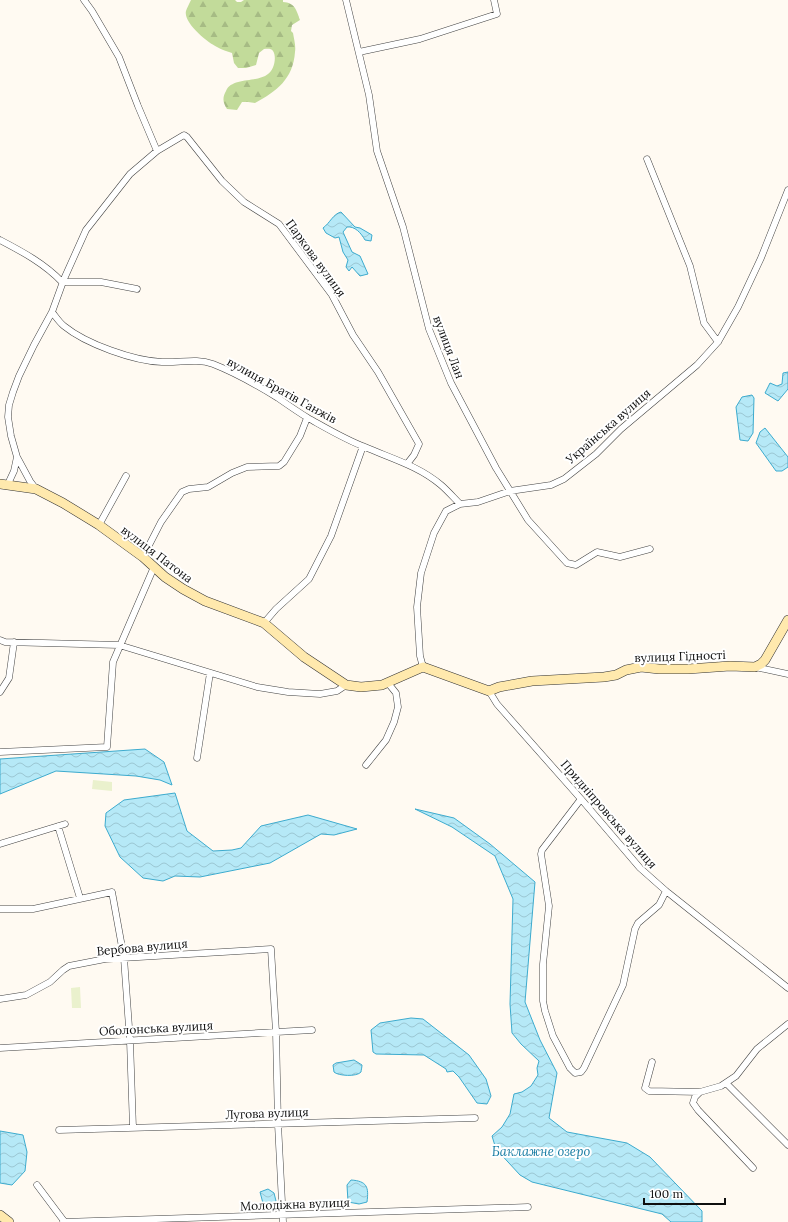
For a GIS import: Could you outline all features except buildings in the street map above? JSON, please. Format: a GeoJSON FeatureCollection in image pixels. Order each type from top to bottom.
{"type":"FeatureCollection","features":[{"type":"Feature","properties":{"kind":"street"},"geometry":{"type":"LineString","coordinates":[[17,457],[9,427],[8,417],[9,405],[19,376],[52,312],[62,282],[86,230],[130,174],[157,150],[119,57],[84,0]]}},
{"type":"Feature","properties":{"kind":"street","name":"вулиця Лан"},"geometry":{"type":"LineString","coordinates":[[346,0],[369,95],[377,151],[403,227],[429,328],[451,383],[496,468],[528,520],[568,564],[576,565],[597,552],[620,557],[650,549]]}},
{"type":"Feature","properties":{"kind":"street"},"geometry":{"type":"LineString","coordinates":[[359,52],[420,39],[497,14],[494,0]]}},
{"type":"Feature","properties":{"kind":"street","name":"Паркова вулиця"},"geometry":{"type":"LineString","coordinates":[[157,150],[184,135],[222,181],[244,202],[279,224],[332,295],[353,335],[378,372],[419,444],[414,455],[407,464]]}},
{"type":"Feature","properties":{"kind":"street"},"geometry":{"type":"LineString","coordinates":[[647,159],[690,266],[704,323],[718,342]]}},
{"type":"Feature","properties":{"kind":"street","name":"Українська вулиця"},"geometry":{"type":"LineString","coordinates":[[423,667],[420,656],[417,607],[421,573],[434,533],[446,511],[460,504],[478,502],[510,491],[551,485],[564,479],[596,454],[621,429],[697,365],[718,342],[738,307],[761,258],[788,190]]}},
{"type":"Feature","properties":{"kind":"street"},"geometry":{"type":"LineString","coordinates":[[0,240],[27,254],[46,267],[62,282],[101,282],[137,289]]}},
{"type":"Feature","properties":{"kind":"street","name":"вулиця Братів Ганжів"},"geometry":{"type":"LineString","coordinates":[[52,312],[63,326],[72,332],[109,350],[150,361],[163,362],[192,360],[213,364],[245,379],[308,418],[363,446],[407,464],[440,484],[460,504]]}},
{"type":"Feature","properties":{"kind":"street"},"geometry":{"type":"LineString","coordinates":[[143,557],[161,522],[182,492],[189,489],[208,487],[232,473],[248,467],[279,466],[284,462],[300,436],[308,418]]}},
{"type":"Feature","properties":{"kind":"street"},"geometry":{"type":"LineString","coordinates":[[264,623],[276,609],[309,579],[331,536],[363,446]]}},
{"type":"Feature","properties":{"kind":"street","name":"вулиця Патона"},"geometry":{"type":"LineString","coordinates":[[17,457],[14,471],[4,485],[36,489],[63,503],[99,525],[143,557],[165,578],[205,601],[264,623],[304,657],[346,685]]}},
{"type":"Feature","properties":{"kind":"street","name":"вулиця Патона"},"geometry":{"type":"LineString","coordinates":[[17,457],[36,489]]}},
{"type":"Feature","properties":{"kind":"street"},"geometry":{"type":"LineString","coordinates":[[99,525],[126,476]]}},
{"type":"Feature","properties":{"kind":"street"},"geometry":{"type":"LineString","coordinates":[[0,752],[107,748],[113,662],[154,567]]}},
{"type":"Feature","properties":{"kind":"street"},"geometry":{"type":"LineString","coordinates":[[755,667],[765,660],[788,620]]}},
{"type":"Feature","properties":{"kind":"street"},"geometry":{"type":"LineString","coordinates":[[0,640],[4,642],[119,646],[257,687],[288,692],[320,694],[337,691],[346,685],[372,687],[382,686],[423,667],[489,691]]}},
{"type":"Feature","properties":{"kind":"street"},"geometry":{"type":"LineString","coordinates":[[0,692],[9,678],[14,642]]}},
{"type":"Feature","properties":{"kind":"street","name":"вулиця Гідності"},"geometry":{"type":"LineString","coordinates":[[489,691],[499,687],[532,681],[604,677],[616,675],[626,670],[641,667],[659,669],[688,669],[730,666],[755,667],[788,674]]}},
{"type":"Feature","properties":{"kind":"street"},"geometry":{"type":"LineString","coordinates":[[197,758],[210,673]]}},
{"type":"Feature","properties":{"kind":"street"},"geometry":{"type":"LineString","coordinates":[[366,765],[386,740],[394,722],[398,706],[396,693],[388,683]]}},
{"type":"Feature","properties":{"kind":"street","name":"Придніпровська вулиця"},"geometry":{"type":"LineString","coordinates":[[489,691],[497,704],[640,868],[666,891],[788,988]]}},
{"type":"Feature","properties":{"kind":"street"},"geometry":{"type":"LineString","coordinates":[[581,799],[542,850],[541,854],[549,906],[543,964],[543,1001],[553,1036],[570,1068],[575,1073],[581,1072],[584,1068],[623,985],[635,929],[638,923],[659,905],[666,891]]}},
{"type":"Feature","properties":{"kind":"street"},"geometry":{"type":"LineString","coordinates":[[0,844],[65,824]]}},
{"type":"Feature","properties":{"kind":"street"},"geometry":{"type":"LineString","coordinates":[[58,826],[80,898]]}},
{"type":"Feature","properties":{"kind":"street"},"geometry":{"type":"LineString","coordinates":[[0,909],[33,909],[112,892],[124,958],[134,1128]]}},
{"type":"Feature","properties":{"kind":"street","name":"Вербова вулиця"},"geometry":{"type":"LineString","coordinates":[[0,999],[26,996],[50,982],[69,966],[105,959],[271,948],[276,1032]]}},
{"type":"Feature","properties":{"kind":"street"},"geometry":{"type":"LineString","coordinates":[[652,1062],[645,1088],[649,1091],[700,1092],[721,1086],[736,1076],[758,1049],[788,1024]]}},
{"type":"Feature","properties":{"kind":"street","name":"Оболонська вулиця"},"geometry":{"type":"LineString","coordinates":[[0,1048],[312,1030]]}},
{"type":"Feature","properties":{"kind":"street"},"geometry":{"type":"LineString","coordinates":[[276,1032],[278,1124],[283,1219]]}},
{"type":"Feature","properties":{"kind":"street"},"geometry":{"type":"LineString","coordinates":[[726,1083],[788,1145]]}},
{"type":"Feature","properties":{"kind":"street"},"geometry":{"type":"LineString","coordinates":[[700,1092],[694,1097],[694,1103],[698,1110],[754,1168]]}},
{"type":"Feature","properties":{"kind":"street","name":"Лугова вулиця"},"geometry":{"type":"LineString","coordinates":[[59,1130],[475,1118]]}},
{"type":"Feature","properties":{"kind":"street"},"geometry":{"type":"LineString","coordinates":[[37,1185],[64,1222]]}},
{"type":"Feature","properties":{"kind":"street","name":"Молодіжна вулиця"},"geometry":{"type":"LineString","coordinates":[[64,1222],[283,1219],[528,1207]]}},
{"type":"Feature","properties":{"kind":"street"},"geometry":{"type":"LineString","coordinates":[[0,1215],[9,1222]]}},
{"type":"Feature","properties":{"kind":"green space"},"geometry":{"type":"Polygon","coordinates":[[[191,0],[235,0],[237,2],[241,2],[244,0],[283,0],[283,2],[293,5],[300,20],[292,25],[291,31],[293,33],[295,47],[294,61],[287,77],[277,89],[255,103],[242,102],[237,110],[227,109],[224,103],[224,98],[229,87],[239,82],[263,77],[268,74],[273,67],[275,60],[274,54],[271,49],[264,49],[259,53],[256,65],[246,68],[238,68],[234,63],[232,53],[213,45],[192,27],[186,16],[186,11],[191,0]]]}},
{"type":"Feature","properties":{"kind":"green space"},"geometry":{"type":"Polygon","coordinates":[[[93,780],[112,782],[112,791],[92,789],[93,780]]]}},
{"type":"Feature","properties":{"kind":"green space"},"geometry":{"type":"Polygon","coordinates":[[[80,987],[81,1008],[72,1008],[71,988],[80,987]]]}},
{"type":"Feature","properties":{"kind":"water"},"geometry":{"type":"Polygon","coordinates":[[[341,212],[355,227],[360,228],[372,235],[371,241],[365,240],[360,233],[350,227],[347,227],[343,232],[352,252],[360,256],[368,274],[360,276],[352,267],[349,271],[346,267],[348,260],[343,252],[339,237],[335,238],[326,233],[323,228],[338,213],[341,212]]]}},
{"type":"Feature","properties":{"kind":"water"},"geometry":{"type":"Polygon","coordinates":[[[788,372],[788,389],[778,401],[765,393],[770,383],[777,386],[782,384],[783,373],[788,372]]]}},
{"type":"Feature","properties":{"kind":"water"},"geometry":{"type":"Polygon","coordinates":[[[752,395],[754,398],[753,433],[748,441],[740,440],[736,407],[742,397],[752,395]]]}},
{"type":"Feature","properties":{"kind":"water"},"geometry":{"type":"Polygon","coordinates":[[[765,428],[788,457],[788,467],[782,471],[776,471],[756,443],[760,432],[765,428]]]}},
{"type":"Feature","properties":{"kind":"water"},"geometry":{"type":"Polygon","coordinates":[[[145,749],[164,762],[172,785],[160,780],[136,776],[56,771],[0,794],[0,759],[145,749]]]}},
{"type":"Feature","properties":{"kind":"water"},"geometry":{"type":"Polygon","coordinates":[[[175,793],[187,831],[213,851],[241,848],[261,826],[308,815],[357,829],[334,835],[321,834],[270,863],[200,877],[175,876],[163,881],[143,878],[120,857],[105,826],[106,813],[124,800],[175,793]]]}},
{"type":"Feature","properties":{"kind":"water","name":"Баклажне озеро"},"geometry":{"type":"Polygon","coordinates":[[[415,809],[454,818],[490,844],[535,882],[525,1002],[540,1040],[557,1073],[549,1118],[567,1132],[627,1143],[650,1157],[702,1211],[702,1222],[671,1222],[662,1214],[532,1182],[520,1175],[496,1149],[492,1136],[502,1127],[510,1114],[514,1094],[522,1092],[531,1086],[538,1075],[537,1068],[539,1061],[512,1033],[510,1004],[513,899],[495,856],[452,827],[415,809]]]}},
{"type":"Feature","properties":{"kind":"water"},"geometry":{"type":"Polygon","coordinates":[[[411,1018],[423,1019],[469,1055],[486,1079],[491,1096],[487,1104],[477,1103],[453,1071],[447,1072],[446,1069],[424,1055],[376,1054],[373,1052],[371,1030],[380,1023],[411,1018]]]}},
{"type":"Feature","properties":{"kind":"water"},"geometry":{"type":"Polygon","coordinates":[[[354,1060],[362,1065],[361,1072],[359,1074],[348,1075],[334,1072],[333,1065],[336,1063],[354,1060]]]}},
{"type":"Feature","properties":{"kind":"water"},"geometry":{"type":"Polygon","coordinates":[[[0,1131],[23,1135],[27,1152],[25,1171],[12,1185],[0,1183],[0,1131]]]}},
{"type":"Feature","properties":{"kind":"water"},"geometry":{"type":"Polygon","coordinates":[[[351,1180],[364,1183],[368,1192],[367,1202],[359,1204],[348,1202],[347,1185],[351,1180]]]}},
{"type":"Feature","properties":{"kind":"water"},"geometry":{"type":"Polygon","coordinates":[[[268,1189],[274,1193],[276,1201],[272,1206],[264,1207],[260,1192],[268,1189]]]}}]}
